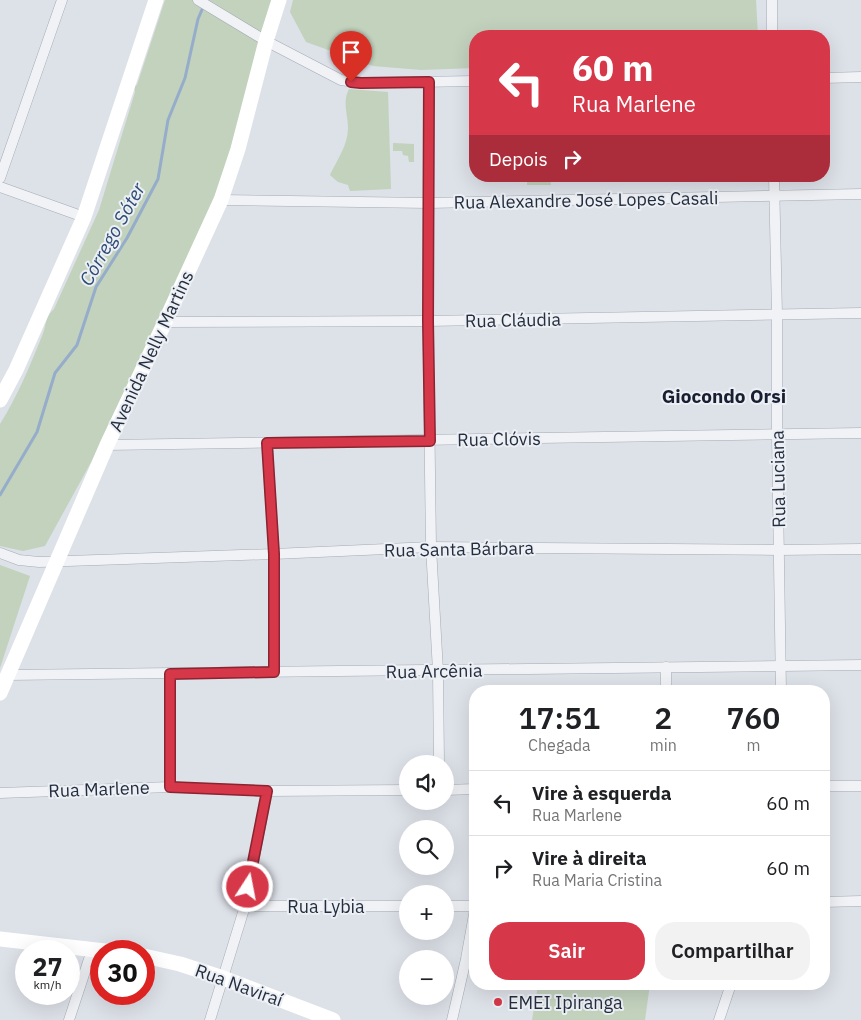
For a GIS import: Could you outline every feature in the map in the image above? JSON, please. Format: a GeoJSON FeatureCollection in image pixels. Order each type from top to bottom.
{"type":"FeatureCollection","features":[{"type":"Feature","properties":{"kind":"main road"},"geometry":{"type":"LineString","coordinates":[[0,400],[16,370],[84,217],[156,0]]}},
{"type":"Feature","properties":{"kind":"main road","name":"Avenida Nelly Martins"},"geometry":{"type":"LineString","coordinates":[[0,693],[107,445],[221,200],[238,148],[266,41],[279,0]]}},
{"type":"Feature","properties":{"kind":"main road"},"geometry":{"type":"LineString","coordinates":[[0,939],[90,950]]}},
{"type":"Feature","properties":{"kind":"main road","name":"Rua Naviraí"},"geometry":{"type":"LineString","coordinates":[[155,958],[224,978],[330,1020]]}},
{"type":"Feature","properties":{"kind":"street"},"geometry":{"type":"LineString","coordinates":[[0,178],[62,0]]}},
{"type":"Feature","properties":{"kind":"street"},"geometry":{"type":"LineString","coordinates":[[198,0],[266,41],[341,80],[361,83],[469,81]]}},
{"type":"Feature","properties":{"kind":"street"},"geometry":{"type":"LineString","coordinates":[[772,0],[772,30]]}},
{"type":"Feature","properties":{"kind":"street"},"geometry":{"type":"LineString","coordinates":[[830,78],[861,77]]}},
{"type":"Feature","properties":{"kind":"street"},"geometry":{"type":"LineString","coordinates":[[429,82],[428,321],[431,547],[438,671],[439,755]]}},
{"type":"Feature","properties":{"kind":"street","name":"Rua Luciana"},"geometry":{"type":"LineString","coordinates":[[774,182],[781,685]]}},
{"type":"Feature","properties":{"kind":"street"},"geometry":{"type":"LineString","coordinates":[[0,187],[84,217]]}},
{"type":"Feature","properties":{"kind":"street","name":"Rua Alexandre José Lopes Casali"},"geometry":{"type":"LineString","coordinates":[[221,200],[429,203],[861,194]]}},
{"type":"Feature","properties":{"kind":"street","name":"Rua Cláudia"},"geometry":{"type":"LineString","coordinates":[[165,322],[428,321],[861,313]]}},
{"type":"Feature","properties":{"kind":"street","name":"Rua Clóvis"},"geometry":{"type":"LineString","coordinates":[[107,445],[861,433]]}},
{"type":"Feature","properties":{"kind":"street"},"geometry":{"type":"LineString","coordinates":[[267,443],[274,554],[274,672]]}},
{"type":"Feature","properties":{"kind":"street","name":"Rua Santa Bárbara"},"geometry":{"type":"LineString","coordinates":[[0,553],[19,560],[57,562],[431,547],[861,549]]}},
{"type":"Feature","properties":{"kind":"street","name":"Rua Arcênia"},"geometry":{"type":"LineString","coordinates":[[8,675],[861,665]]}},
{"type":"Feature","properties":{"kind":"street"},"geometry":{"type":"LineString","coordinates":[[666,667],[666,685]]}},
{"type":"Feature","properties":{"kind":"street"},"geometry":{"type":"LineString","coordinates":[[170,674],[170,787]]}},
{"type":"Feature","properties":{"kind":"street"},"geometry":{"type":"LineString","coordinates":[[830,786],[861,786]]}},
{"type":"Feature","properties":{"kind":"street","name":"Rua Marlene"},"geometry":{"type":"LineString","coordinates":[[0,793],[170,787],[267,791],[399,790]]}},
{"type":"Feature","properties":{"kind":"street"},"geometry":{"type":"LineString","coordinates":[[454,790],[469,789]]}},
{"type":"Feature","properties":{"kind":"street"},"geometry":{"type":"LineString","coordinates":[[210,1020],[245,906],[267,791]]}},
{"type":"Feature","properties":{"kind":"street"},"geometry":{"type":"LineString","coordinates":[[830,902],[861,901]]}},
{"type":"Feature","properties":{"kind":"street","name":"Rua Lybia"},"geometry":{"type":"LineString","coordinates":[[245,906],[399,906]]}},
{"type":"Feature","properties":{"kind":"street"},"geometry":{"type":"LineString","coordinates":[[454,907],[469,908]]}},
{"type":"Feature","properties":{"kind":"street"},"geometry":{"type":"LineString","coordinates":[[452,1020],[469,942]]}},
{"type":"Feature","properties":{"kind":"street"},"geometry":{"type":"LineString","coordinates":[[68,1020],[90,971]]}},
{"type":"Feature","properties":{"kind":"street"},"geometry":{"type":"LineString","coordinates":[[719,1020],[728,990]]}},
{"type":"Feature","properties":{"kind":"green space"},"geometry":{"type":"Polygon","coordinates":[[[165,0],[273,0],[217,197],[101,444],[45,546],[23,551],[0,546],[0,424],[23,381],[44,332],[47,319],[54,309],[99,210],[135,92],[134,86],[137,85],[165,0]]]}},
{"type":"Feature","properties":{"kind":"green space"},"geometry":{"type":"Polygon","coordinates":[[[293,0],[756,0],[758,30],[469,30],[469,68],[421,70],[373,66],[306,42],[290,12],[293,0]]]}},
{"type":"Feature","properties":{"kind":"green space"},"geometry":{"type":"Polygon","coordinates":[[[349,89],[388,92],[391,189],[350,191],[348,185],[338,182],[330,175],[342,152],[348,134],[346,99],[349,89]]]}},
{"type":"Feature","properties":{"kind":"green space"},"geometry":{"type":"Polygon","coordinates":[[[393,143],[414,144],[414,162],[409,162],[408,156],[403,155],[402,151],[393,151],[393,143]]]}},
{"type":"Feature","properties":{"kind":"green space"},"geometry":{"type":"Polygon","coordinates":[[[527,182],[551,182],[551,185],[527,185],[527,182]]]}},
{"type":"Feature","properties":{"kind":"green space"},"geometry":{"type":"Polygon","coordinates":[[[0,565],[30,576],[0,668],[0,565]]]}},
{"type":"Feature","properties":{"kind":"green space"},"geometry":{"type":"Polygon","coordinates":[[[537,990],[649,990],[645,1020],[532,1020],[537,990]]]}},
{"type":"Feature","properties":{"kind":"waterway","name":"Córrego Sóter"},"geometry":{"type":"LineString","coordinates":[[0,495],[37,432],[55,373],[77,345],[96,287],[127,238],[158,179],[168,120],[185,78],[198,19],[204,5]]}},
{"type":"Feature","properties":{"kind":"place","name":"EMEI Ipiranga"},"geometry":{"type":"Point","coordinates":[498,1002]}},
{"type":"Feature","properties":{"kind":"district","name":"Giocondo Orsi"},"geometry":{"type":"Point","coordinates":[724,396]}},
{"type":"Feature","properties":{"kind":"route"},"geometry":{"type":"LineString","coordinates":[[248,887],[267,791],[170,787],[170,674],[274,672],[274,554],[267,443],[430,441],[428,321],[429,82],[351,82]]}}]}
